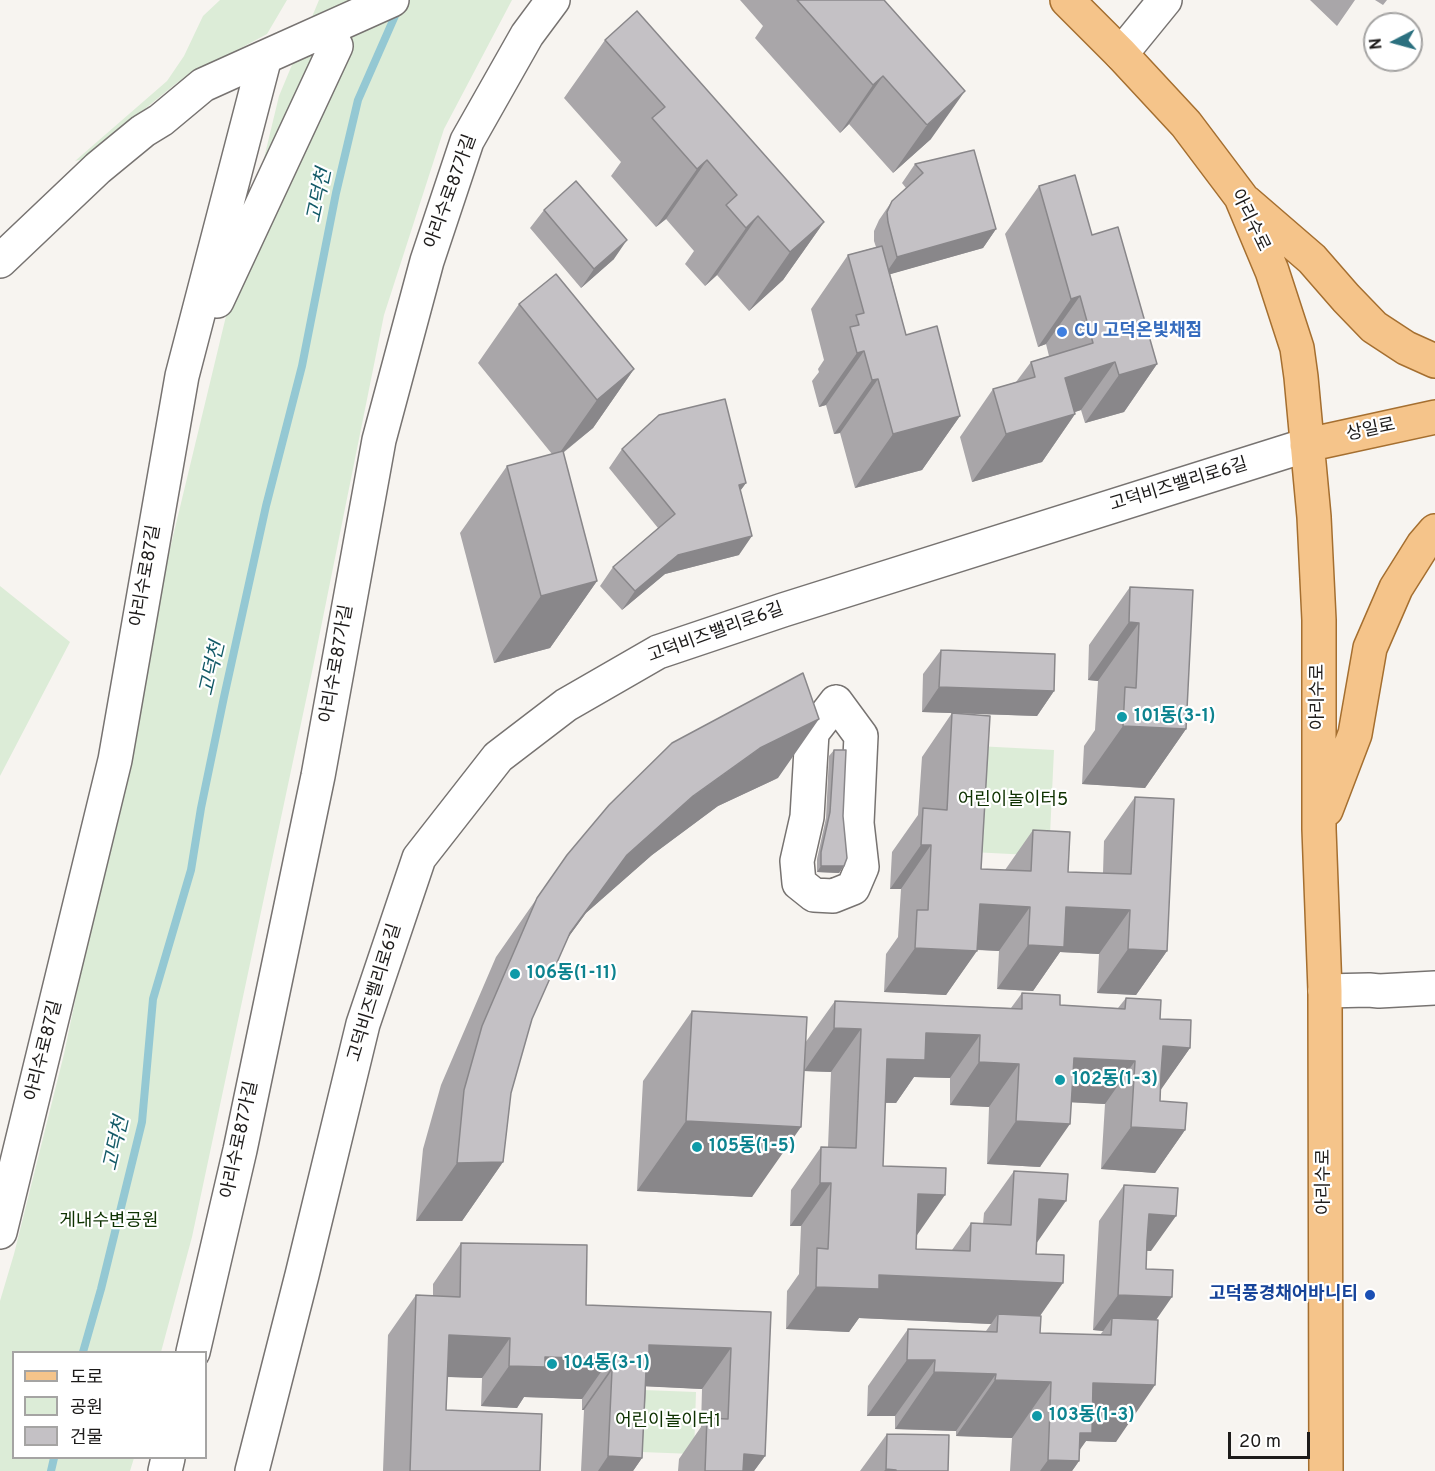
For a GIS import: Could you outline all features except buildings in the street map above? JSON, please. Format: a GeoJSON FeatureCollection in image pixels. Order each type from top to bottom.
{"type":"FeatureCollection","features":[{"type":"Feature","properties":{"kind":"main road","name":"아리수로"},"geometry":{"type":"LineString","coordinates":[[1066,0],[1121,54],[1186,124],[1241,197],[1272,271],[1297,348],[1314,517],[1319,620],[1318,829],[1324,991],[1326,1471]]}},
{"type":"Feature","properties":{"kind":"main road"},"geometry":{"type":"LineString","coordinates":[[1241,197],[1312,260],[1374,327],[1406,348],[1435,361]]}},
{"type":"Feature","properties":{"kind":"main road","name":"상일로"},"geometry":{"type":"LineString","coordinates":[[1307,445],[1435,417]]}},
{"type":"Feature","properties":{"kind":"main road"},"geometry":{"type":"LineString","coordinates":[[1318,829],[1355,734],[1370,648],[1396,588],[1423,545],[1435,531]]}},
{"type":"Feature","properties":{"kind":"street"},"geometry":{"type":"LineString","coordinates":[[0,261],[98,168],[203,85],[393,0]]}},
{"type":"Feature","properties":{"kind":"street","name":"아리수로87가길"},"geometry":{"type":"LineString","coordinates":[[193,1351],[240,1150],[318,776],[379,440],[427,261],[467,141],[527,35],[553,0]]}},
{"type":"Feature","properties":{"kind":"street"},"geometry":{"type":"LineString","coordinates":[[1121,54],[1165,0]]}},
{"type":"Feature","properties":{"kind":"street"},"geometry":{"type":"LineString","coordinates":[[182,376],[336,46]]}},
{"type":"Feature","properties":{"kind":"street","name":"아리수로87길"},"geometry":{"type":"LineString","coordinates":[[0,1232],[115,760],[182,376],[265,57]]}},
{"type":"Feature","properties":{"kind":"street","name":"고덕비즈밸리로6길"},"geometry":{"type":"LineString","coordinates":[[252,1471],[363,1024],[419,858],[498,757],[566,705],[658,652],[794,606],[1307,445]]}},
{"type":"Feature","properties":{"kind":"street"},"geometry":{"type":"LineString","coordinates":[[836,702],[861,736],[857,823],[862,867],[853,888],[833,896],[814,895],[799,883],[797,861],[807,817],[812,733],[836,702]]}},
{"type":"Feature","properties":{"kind":"street"},"geometry":{"type":"LineString","coordinates":[[1324,991],[1435,988]]}},
{"type":"Feature","properties":{"kind":"green space"},"geometry":{"type":"Polygon","coordinates":[[[220,0],[287,0],[267,34],[178,82],[83,159],[75,161],[167,81],[184,56],[203,16],[220,0]]]}},
{"type":"Feature","properties":{"kind":"green space","name":"게내수변공원"},"geometry":{"type":"Polygon","coordinates":[[[319,0],[512,0],[444,129],[384,315],[313,667],[192,1237],[161,1351],[12,1351],[12,1459],[134,1459],[130,1471],[0,1471],[0,1301],[64,1054],[162,582],[279,96],[319,0]]]}},
{"type":"Feature","properties":{"kind":"green space"},"geometry":{"type":"Polygon","coordinates":[[[0,586],[70,642],[0,776],[0,586]]]}},
{"type":"Feature","properties":{"kind":"green space","name":"어린이놀이터5"},"geometry":{"type":"Polygon","coordinates":[[[977,746],[1054,750],[1049,856],[972,852],[977,746]]]}},
{"type":"Feature","properties":{"kind":"green space","name":"어린이놀이터1"},"geometry":{"type":"Polygon","coordinates":[[[643,1390],[696,1392],[694,1454],[641,1452],[643,1390]]]}},
{"type":"Feature","properties":{"kind":"waterway","name":"고덕천"},"geometry":{"type":"LineString","coordinates":[[83,1351],[142,1122],[153,999],[191,870],[224,697],[266,506],[302,366],[336,193],[358,100],[398,9]]}},
{"type":"Feature","properties":{"kind":"waterway","name":"고덕천"},"geometry":{"type":"LineString","coordinates":[[51,1471],[54,1459]]}},
{"type":"Feature","properties":{"kind":"place","name":"CU 고덕온빛채점"},"geometry":{"type":"Point","coordinates":[1062,332]}},
{"type":"Feature","properties":{"kind":"place","name":"101동(3-1)"},"geometry":{"type":"Point","coordinates":[1122,717]}},
{"type":"Feature","properties":{"kind":"place","name":"106동(1-11)"},"geometry":{"type":"Point","coordinates":[515,974]}},
{"type":"Feature","properties":{"kind":"place","name":"102동(1-3)"},"geometry":{"type":"Point","coordinates":[1060,1080]}},
{"type":"Feature","properties":{"kind":"place","name":"105동(1-5)"},"geometry":{"type":"Point","coordinates":[697,1147]}},
{"type":"Feature","properties":{"kind":"place","name":"고덕풍경채어바니티"},"geometry":{"type":"Point","coordinates":[1370,1295]}},
{"type":"Feature","properties":{"kind":"place","name":"104동(3-1)"},"geometry":{"type":"Point","coordinates":[552,1364]}},
{"type":"Feature","properties":{"kind":"place","name":"103동(1-3)"},"geometry":{"type":"Point","coordinates":[1037,1416]}}]}
